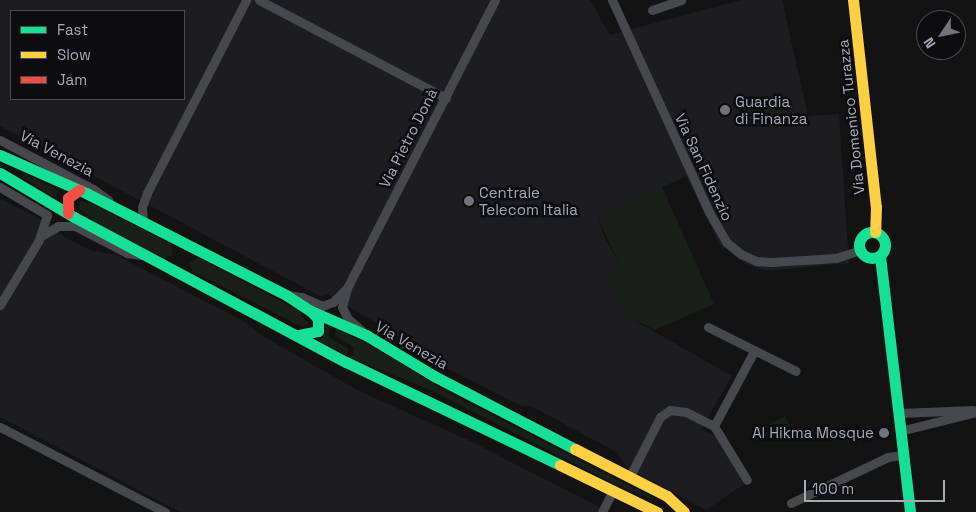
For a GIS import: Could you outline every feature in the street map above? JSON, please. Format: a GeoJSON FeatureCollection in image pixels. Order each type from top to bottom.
{"type":"FeatureCollection","features":[{"type":"Feature","properties":{"kind":"main road","name":"Via Domenico Turazza"},"geometry":{"type":"LineString","coordinates":[[853,0],[876,207],[874,232],[885,242],[880,256],[910,512]]}},
{"type":"Feature","properties":{"kind":"main road","name":"Via Venezia"},"geometry":{"type":"LineString","coordinates":[[0,155],[122,211],[286,295],[311,311],[366,335],[434,376],[667,496],[684,512]]}},
{"type":"Feature","properties":{"kind":"main road"},"geometry":{"type":"LineString","coordinates":[[0,173],[68,214],[299,335],[346,362],[612,492],[657,512]]}},
{"type":"Feature","properties":{"kind":"main road","name":"Via Venezia"},"geometry":{"type":"LineString","coordinates":[[68,214],[68,198],[79,190]]}},
{"type":"Feature","properties":{"kind":"main road"},"geometry":{"type":"LineString","coordinates":[[874,232],[861,239],[860,250],[871,258],[880,256]]}},
{"type":"Feature","properties":{"kind":"main road"},"geometry":{"type":"LineString","coordinates":[[299,335],[315,334],[319,328],[318,319],[311,311]]}},
{"type":"Feature","properties":{"kind":"street"},"geometry":{"type":"LineString","coordinates":[[143,222],[142,207],[147,193],[246,0]]}},
{"type":"Feature","properties":{"kind":"street"},"geometry":{"type":"LineString","coordinates":[[259,0],[446,98]]}},
{"type":"Feature","properties":{"kind":"street","name":"Via Pietro Donà"},"geometry":{"type":"LineString","coordinates":[[366,335],[344,313],[342,307],[347,288],[495,0]]}},
{"type":"Feature","properties":{"kind":"street","name":"Via San Fidenzio"},"geometry":{"type":"LineString","coordinates":[[612,0],[712,218],[726,242],[741,254],[756,261],[772,262],[836,258],[860,250]]}},
{"type":"Feature","properties":{"kind":"street"},"geometry":{"type":"LineString","coordinates":[[652,10],[681,0]]}},
{"type":"Feature","properties":{"kind":"street","name":"Via Venezia"},"geometry":{"type":"LineString","coordinates":[[0,140],[93,189],[122,211]]}},
{"type":"Feature","properties":{"kind":"street"},"geometry":{"type":"LineString","coordinates":[[0,187],[47,215]]}},
{"type":"Feature","properties":{"kind":"street"},"geometry":{"type":"LineString","coordinates":[[0,305],[40,238],[49,202]]}},
{"type":"Feature","properties":{"kind":"street"},"geometry":{"type":"LineString","coordinates":[[40,238],[58,226],[75,226],[127,252],[145,255]]}},
{"type":"Feature","properties":{"kind":"street","name":"Via Pietro Donà"},"geometry":{"type":"LineString","coordinates":[[286,295],[302,297],[322,306],[333,302],[347,288]]}},
{"type":"Feature","properties":{"kind":"street"},"geometry":{"type":"LineString","coordinates":[[708,328],[796,371]]}},
{"type":"Feature","properties":{"kind":"street"},"geometry":{"type":"LineString","coordinates":[[714,426],[754,351]]}},
{"type":"Feature","properties":{"kind":"street"},"geometry":{"type":"LineString","coordinates":[[630,476],[660,417],[670,410],[686,412],[714,426],[748,480]]}},
{"type":"Feature","properties":{"kind":"street"},"geometry":{"type":"LineString","coordinates":[[899,413],[976,411]]}},
{"type":"Feature","properties":{"kind":"street"},"geometry":{"type":"LineString","coordinates":[[900,431],[976,411]]}},
{"type":"Feature","properties":{"kind":"street"},"geometry":{"type":"LineString","coordinates":[[0,421],[68,457],[76,466]]}},
{"type":"Feature","properties":{"kind":"street"},"geometry":{"type":"LineString","coordinates":[[0,427],[165,512]]}},
{"type":"Feature","properties":{"kind":"street"},"geometry":{"type":"LineString","coordinates":[[791,503],[888,456],[903,455]]}},
{"type":"Feature","properties":{"kind":"street"},"geometry":{"type":"LineString","coordinates":[[602,512],[612,492]]}},
{"type":"Feature","properties":{"kind":"shaded area"},"geometry":{"type":"Polygon","coordinates":[[[0,0],[590,0],[610,35],[741,0],[782,0],[808,116],[839,114],[849,263],[767,271],[747,265],[720,245],[686,176],[598,218],[604,236],[619,263],[627,316],[732,376],[701,429],[717,437],[744,484],[706,510],[626,467],[618,453],[531,406],[522,406],[443,366],[426,352],[327,294],[320,296],[0,126],[0,0]]]}},
{"type":"Feature","properties":{"kind":"shaded area"},"geometry":{"type":"Polygon","coordinates":[[[24,173],[59,191],[55,198],[22,177],[24,173]]]}},
{"type":"Feature","properties":{"kind":"shaded area"},"geometry":{"type":"Polygon","coordinates":[[[662,187],[714,304],[655,330],[627,316],[608,272],[619,263],[598,218],[662,187]]]}},
{"type":"Feature","properties":{"kind":"shaded area"},"geometry":{"type":"Polygon","coordinates":[[[0,198],[36,217],[65,237],[90,250],[116,255],[245,322],[264,337],[359,391],[468,440],[609,512],[180,512],[0,417],[0,198]]]}},
{"type":"Feature","properties":{"kind":"shaded area"},"geometry":{"type":"Polygon","coordinates":[[[80,201],[93,204],[171,244],[173,255],[164,258],[96,223],[79,209],[80,201]]]}},
{"type":"Feature","properties":{"kind":"shaded area"},"geometry":{"type":"Polygon","coordinates":[[[199,258],[297,310],[309,324],[303,327],[296,324],[192,271],[189,262],[199,258]]]}},
{"type":"Feature","properties":{"kind":"shaded area"},"geometry":{"type":"Polygon","coordinates":[[[327,324],[331,327],[328,334],[330,338],[349,349],[346,355],[319,341],[324,337],[327,324]]]}},
{"type":"Feature","properties":{"kind":"shaded area"},"geometry":{"type":"Polygon","coordinates":[[[337,329],[389,356],[445,391],[661,502],[618,486],[435,392],[352,358],[354,347],[334,335],[337,329]]]}},
{"type":"Feature","properties":{"kind":"shaded area"},"geometry":{"type":"Polygon","coordinates":[[[785,416],[789,425],[774,433],[769,424],[785,416]]]}},
{"type":"Feature","properties":{"kind":"traffic: fast"},"geometry":{"type":"LineString","coordinates":[[0,155],[86,193],[286,295],[311,311],[366,335],[434,376],[575,449]]}},
{"type":"Feature","properties":{"kind":"traffic: fast"},"geometry":{"type":"LineString","coordinates":[[0,173],[74,217],[346,362],[560,465]]}},
{"type":"Feature","properties":{"kind":"traffic: fast"},"geometry":{"type":"LineString","coordinates":[[872,232],[881,236],[885,245],[881,254],[872,258],[863,254],[859,245],[863,236],[872,232]]}},
{"type":"Feature","properties":{"kind":"traffic: fast"},"geometry":{"type":"LineString","coordinates":[[880,256],[910,512]]}},
{"type":"Feature","properties":{"kind":"traffic: fast"},"geometry":{"type":"LineString","coordinates":[[299,335],[318,331],[318,319],[312,312]]}},
{"type":"Feature","properties":{"kind":"traffic: slow"},"geometry":{"type":"LineString","coordinates":[[853,0],[876,207],[875,232]]}},
{"type":"Feature","properties":{"kind":"traffic: slow"},"geometry":{"type":"LineString","coordinates":[[575,449],[667,496],[684,512]]}},
{"type":"Feature","properties":{"kind":"traffic: slow"},"geometry":{"type":"LineString","coordinates":[[560,465],[657,512]]}},
{"type":"Feature","properties":{"kind":"traffic: jam"},"geometry":{"type":"LineString","coordinates":[[68,213],[68,198],[79,190]]}},
{"type":"Feature","properties":{"kind":"place","name":"Guardia di Finanza"},"geometry":{"type":"Point","coordinates":[725,110]}},
{"type":"Feature","properties":{"kind":"place","name":"Centrale Telecom Italia"},"geometry":{"type":"Point","coordinates":[469,201]}},
{"type":"Feature","properties":{"kind":"place","name":"Al Hikma Mosque"},"geometry":{"type":"Point","coordinates":[884,433]}}]}
